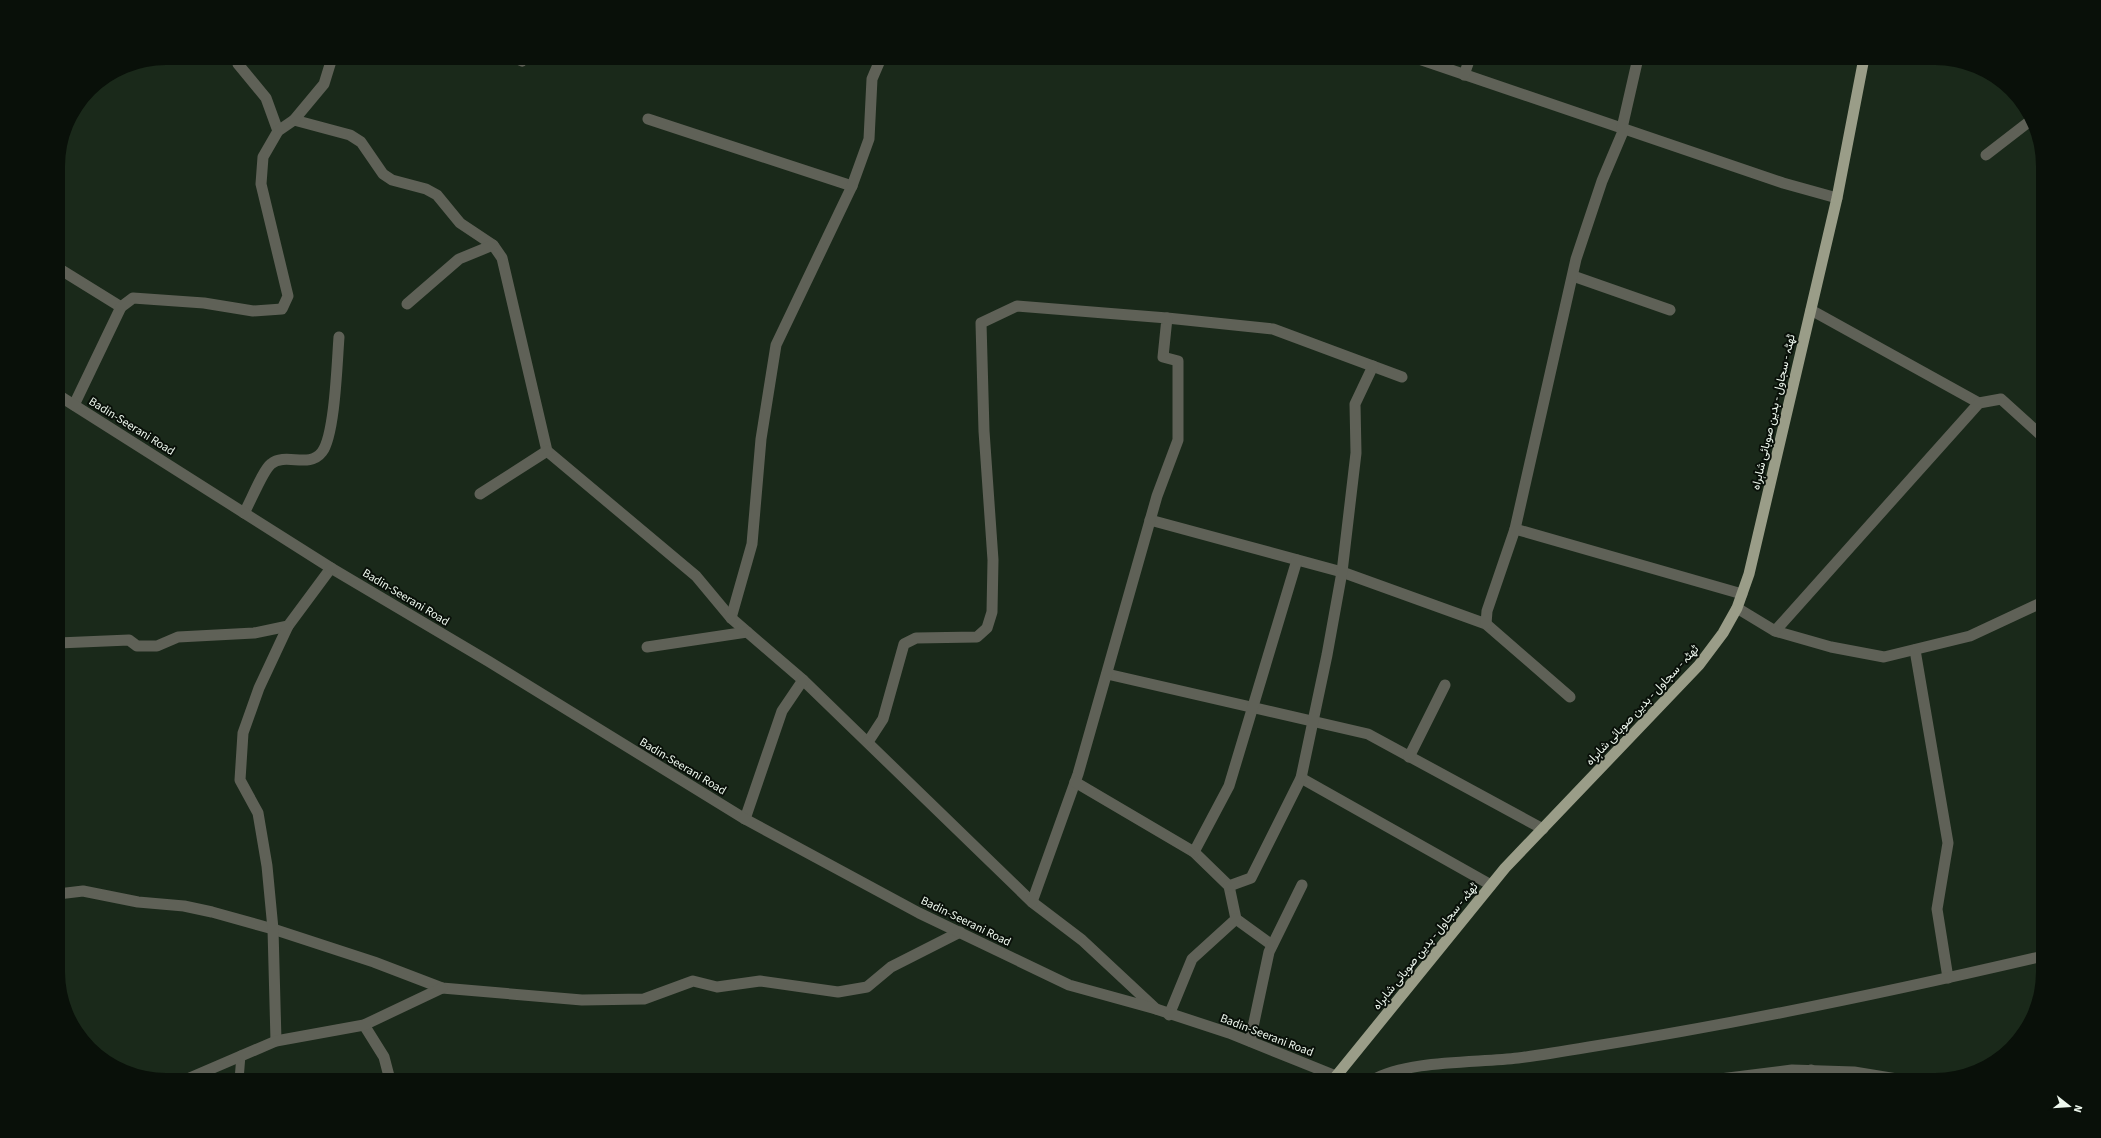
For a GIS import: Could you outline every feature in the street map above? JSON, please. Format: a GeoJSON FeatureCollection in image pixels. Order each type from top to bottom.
{"type":"FeatureCollection","features":[{"type":"Feature","properties":{"kind":"main road","name":"ٹھٹہ - سجاول - بدین صوبائی شاہراہ"},"geometry":{"type":"LineString","coordinates":[[1338,1073],[1492,885],[1543,829],[1700,665],[1723,633],[1737,608],[1751,566],[1837,198],[1863,65]]}},
{"type":"Feature","properties":{"kind":"street"},"geometry":{"type":"LineString","coordinates":[[239,65],[266,98],[278,131]]}},
{"type":"Feature","properties":{"kind":"street"},"geometry":{"type":"LineString","coordinates":[[74,405],[121,307],[133,298],[204,303],[253,312],[282,309],[288,296],[261,184],[263,157],[278,131],[294,120],[324,84],[330,65]]}},
{"type":"Feature","properties":{"kind":"street"},"geometry":{"type":"LineString","coordinates":[[731,618],[752,544],[760,439],[776,345],[852,186],[869,139],[872,80],[878,65]]}},
{"type":"Feature","properties":{"kind":"street"},"geometry":{"type":"LineString","coordinates":[[1436,65],[1783,183],[1837,198]]}},
{"type":"Feature","properties":{"kind":"street"},"geometry":{"type":"LineString","coordinates":[[1464,75],[1468,65]]}},
{"type":"Feature","properties":{"kind":"street"},"geometry":{"type":"LineString","coordinates":[[1486,624],[1487,611],[1515,529],[1576,259],[1602,181],[1624,129],[1622,128],[1636,65]]}},
{"type":"Feature","properties":{"kind":"street"},"geometry":{"type":"LineString","coordinates":[[648,119],[852,186]]}},
{"type":"Feature","properties":{"kind":"street"},"geometry":{"type":"LineString","coordinates":[[294,120],[350,135],[356,138],[361,142],[383,174],[392,180],[426,189],[437,195],[460,223],[493,245],[502,258],[547,451],[696,576],[731,618],[803,680],[1032,902],[1082,940],[1156,1009]]}},
{"type":"Feature","properties":{"kind":"street"},"geometry":{"type":"LineString","coordinates":[[1986,156],[2027,123]]}},
{"type":"Feature","properties":{"kind":"street"},"geometry":{"type":"LineString","coordinates":[[407,304],[459,259],[493,245]]}},
{"type":"Feature","properties":{"kind":"street"},"geometry":{"type":"LineString","coordinates":[[65,272],[121,307]]}},
{"type":"Feature","properties":{"kind":"street"},"geometry":{"type":"LineString","coordinates":[[1573,276],[1670,310]]}},
{"type":"Feature","properties":{"kind":"street"},"geometry":{"type":"LineString","coordinates":[[868,742],[883,719],[904,644],[916,638],[977,637],[987,628],[992,612],[993,560],[984,431],[981,323],[1017,306],[1166,318],[1273,329],[1402,377]]}},
{"type":"Feature","properties":{"kind":"street"},"geometry":{"type":"LineString","coordinates":[[1811,310],[1979,403],[2001,400],[2036,431]]}},
{"type":"Feature","properties":{"kind":"street"},"geometry":{"type":"LineString","coordinates":[[1032,902],[1075,782],[1150,520],[1178,440],[1178,361],[1163,357],[1166,318]]}},
{"type":"Feature","properties":{"kind":"street"},"geometry":{"type":"LineString","coordinates":[[244,513],[270,465],[278,460],[311,461],[322,453],[330,437],[339,337]]}},
{"type":"Feature","properties":{"kind":"street"},"geometry":{"type":"LineString","coordinates":[[1229,886],[1251,878],[1301,778],[1327,656],[1342,572],[1356,453],[1355,404],[1373,366]]}},
{"type":"Feature","properties":{"kind":"street","name":"Badin-Seerani Road"},"geometry":{"type":"LineString","coordinates":[[65,399],[331,568],[488,661],[745,819],[919,913],[1069,985],[1156,1009],[1250,1041],[1323,1073]]}},
{"type":"Feature","properties":{"kind":"street"},"geometry":{"type":"LineString","coordinates":[[1775,631],[1979,403]]}},
{"type":"Feature","properties":{"kind":"street"},"geometry":{"type":"LineString","coordinates":[[480,494],[547,451]]}},
{"type":"Feature","properties":{"kind":"street"},"geometry":{"type":"LineString","coordinates":[[1150,520],[1342,572],[1486,624],[1570,697]]}},
{"type":"Feature","properties":{"kind":"street"},"geometry":{"type":"LineString","coordinates":[[1515,529],[1742,594]]}},
{"type":"Feature","properties":{"kind":"street"},"geometry":{"type":"LineString","coordinates":[[1194,852],[1229,786],[1297,560]]}},
{"type":"Feature","properties":{"kind":"street"},"geometry":{"type":"LineString","coordinates":[[276,1041],[273,929],[267,866],[258,813],[240,780],[243,733],[259,688],[288,626],[331,568]]}},
{"type":"Feature","properties":{"kind":"street"},"geometry":{"type":"LineString","coordinates":[[1737,608],[1775,631],[1831,647],[1884,657],[1970,636],[2036,605]]}},
{"type":"Feature","properties":{"kind":"street"},"geometry":{"type":"LineString","coordinates":[[65,644],[129,640],[137,646],[157,646],[178,637],[254,633],[288,626]]}},
{"type":"Feature","properties":{"kind":"street"},"geometry":{"type":"LineString","coordinates":[[647,647],[747,632]]}},
{"type":"Feature","properties":{"kind":"street"},"geometry":{"type":"LineString","coordinates":[[1915,650],[1948,843],[1937,909],[1948,978]]}},
{"type":"Feature","properties":{"kind":"street"},"geometry":{"type":"LineString","coordinates":[[1107,674],[1368,734],[1543,829]]}},
{"type":"Feature","properties":{"kind":"street"},"geometry":{"type":"LineString","coordinates":[[745,819],[782,711],[803,680]]}},
{"type":"Feature","properties":{"kind":"street"},"geometry":{"type":"LineString","coordinates":[[1409,757],[1445,686]]}},
{"type":"Feature","properties":{"kind":"street"},"geometry":{"type":"LineString","coordinates":[[1301,778],[1492,885]]}},
{"type":"Feature","properties":{"kind":"street"},"geometry":{"type":"LineString","coordinates":[[1075,782],[1194,852],[1229,886],[1236,919],[1272,945]]}},
{"type":"Feature","properties":{"kind":"street"},"geometry":{"type":"LineString","coordinates":[[1250,1041],[1269,952],[1302,885]]}},
{"type":"Feature","properties":{"kind":"street"},"geometry":{"type":"LineString","coordinates":[[65,893],[83,892],[138,902],[184,906],[273,929],[374,962],[442,988],[582,1000],[644,999],[693,981],[717,987],[760,981],[838,992],[867,987],[891,967],[960,932]]}},
{"type":"Feature","properties":{"kind":"street"},"geometry":{"type":"LineString","coordinates":[[1169,1014],[1192,959],[1236,919]]}},
{"type":"Feature","properties":{"kind":"street"},"geometry":{"type":"LineString","coordinates":[[1390,1073],[1423,1066],[1518,1058],[1746,1020],[1948,978],[2036,958]]}},
{"type":"Feature","properties":{"kind":"street"},"geometry":{"type":"LineString","coordinates":[[201,1073],[276,1041],[364,1024],[442,988]]}},
{"type":"Feature","properties":{"kind":"street"},"geometry":{"type":"LineString","coordinates":[[364,1024],[384,1057],[388,1073]]}},
{"type":"Feature","properties":{"kind":"street"},"geometry":{"type":"LineString","coordinates":[[1763,1073],[1777,1071],[1794,1073]]}},
{"type":"Feature","properties":{"kind":"street"},"geometry":{"type":"LineString","coordinates":[[1840,1073],[1860,1073]]}},
{"type":"Feature","properties":{"kind":"lane"},"geometry":{"type":"LineString","coordinates":[[240,1073],[241,1055]]}}]}
